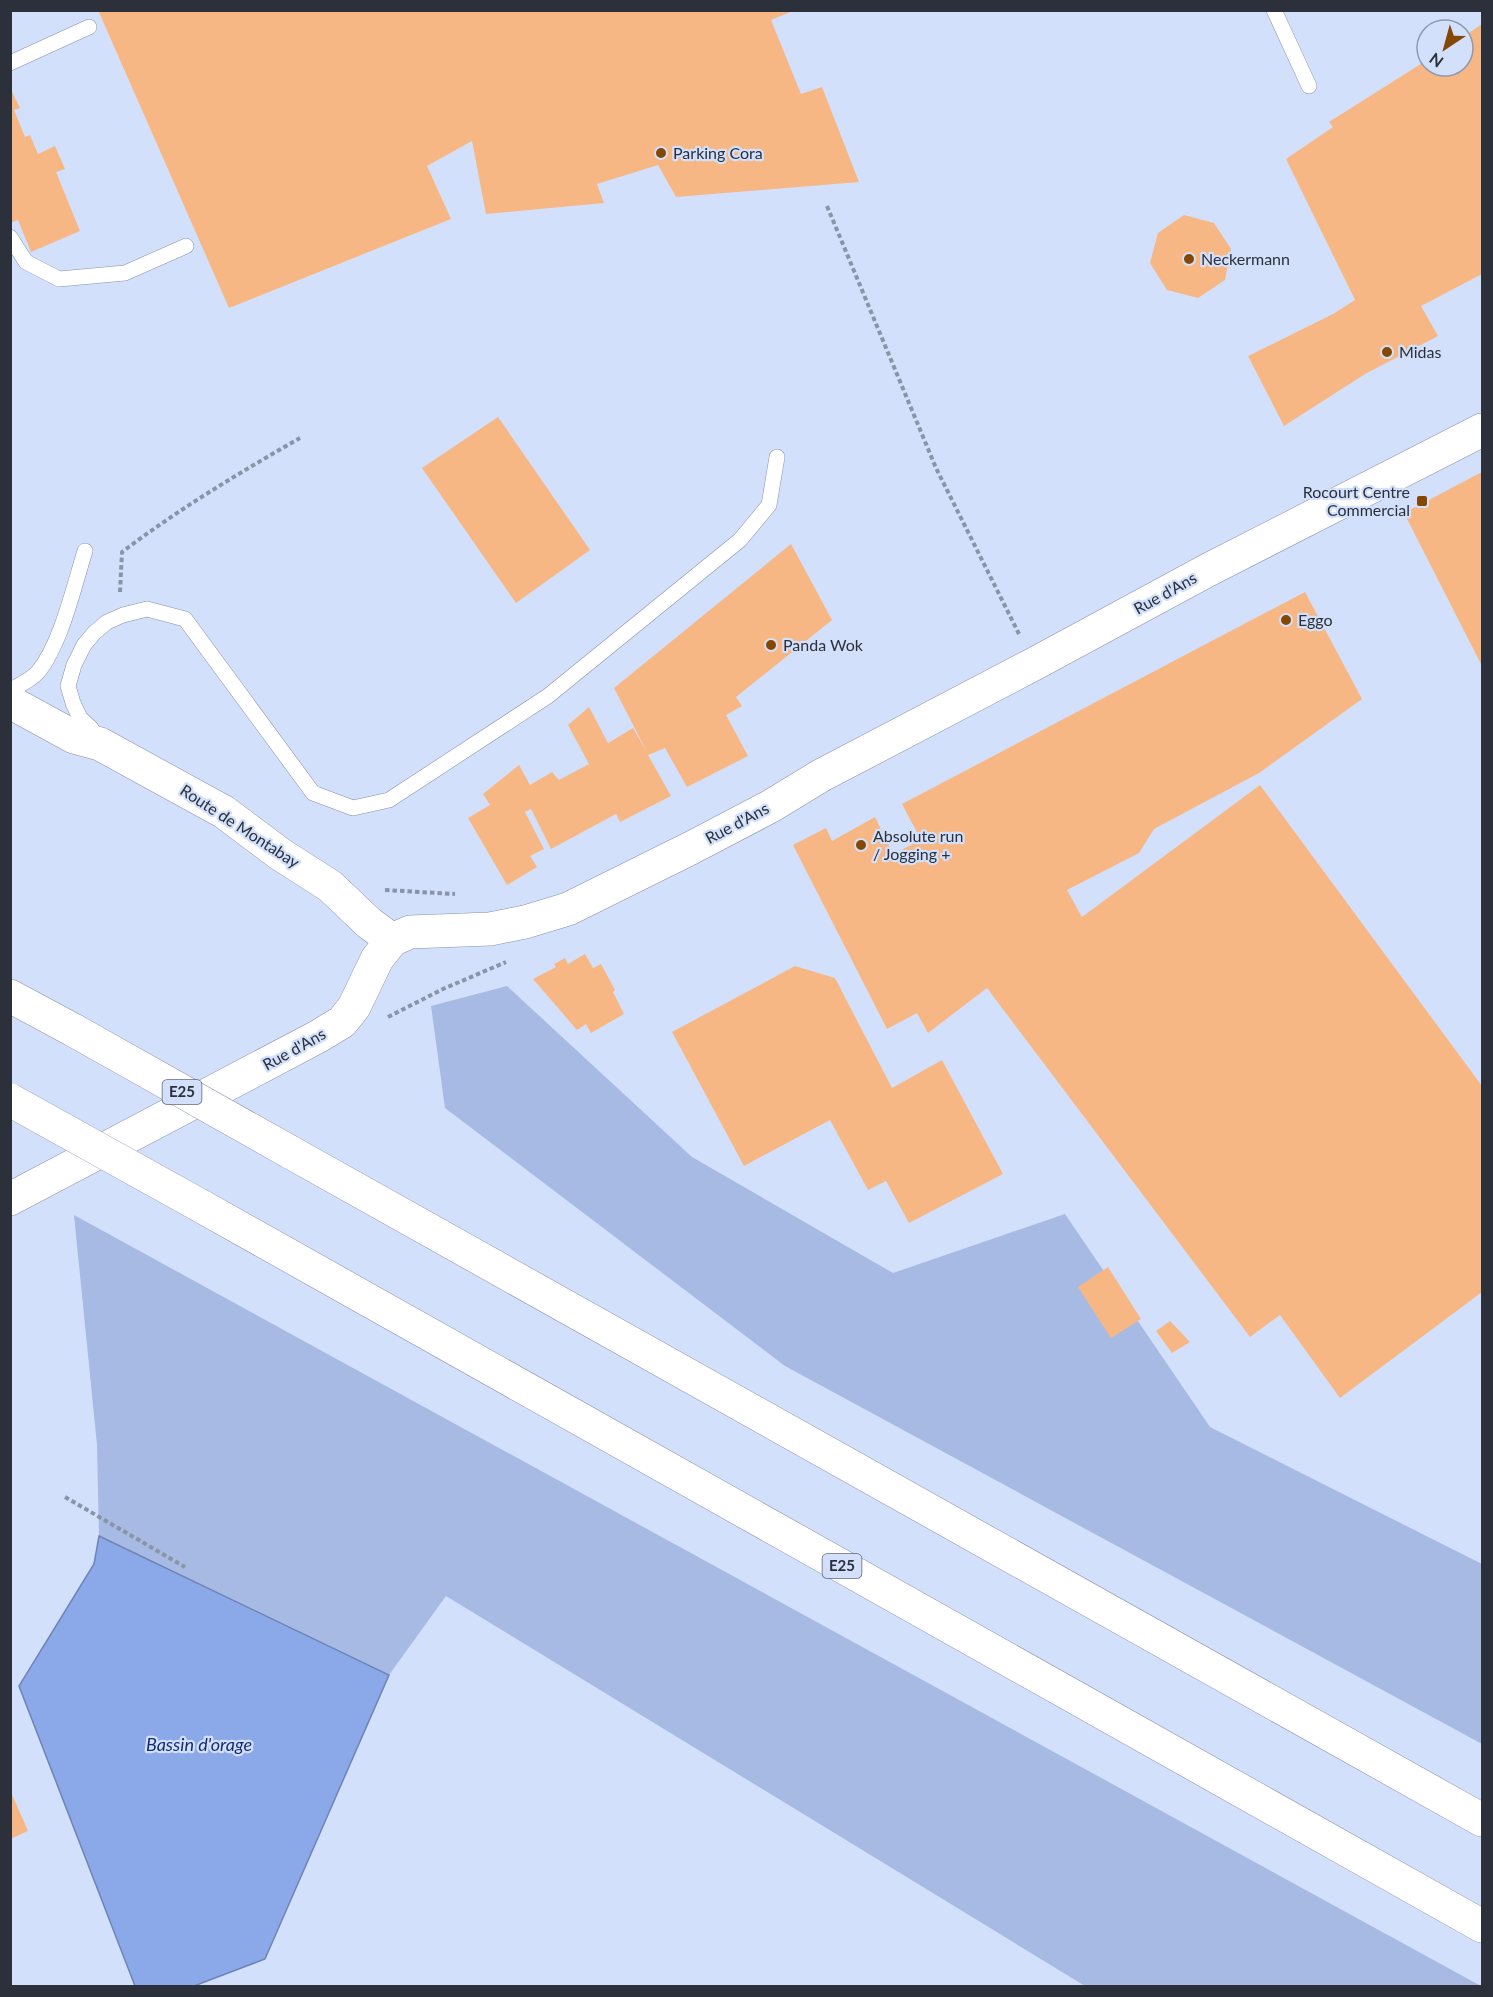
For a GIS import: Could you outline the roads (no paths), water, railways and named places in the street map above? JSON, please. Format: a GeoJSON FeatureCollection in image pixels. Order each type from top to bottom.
{"type":"FeatureCollection","features":[{"type":"Feature","properties":{"kind":"main road","name":"Rue d'Ans"},"geometry":{"type":"LineString","coordinates":[[10,1199],[320,1036],[342,1022],[354,1007],[377,959],[392,940],[410,932],[490,929],[525,922],[568,909],[771,806],[822,775],[1208,570],[1482,430]]}},
{"type":"Feature","properties":{"kind":"main road","name":"Route de Montabay"},"geometry":{"type":"LineString","coordinates":[[10,702],[74,737],[100,744],[224,812],[280,854],[330,886],[369,923],[392,940]]}},
{"type":"Feature","properties":{"kind":"main road","name":"E25"},"geometry":{"type":"LineString","coordinates":[[10,996],[1482,1820]]}},
{"type":"Feature","properties":{"kind":"main road","name":"E25"},"geometry":{"type":"LineString","coordinates":[[10,1100],[1482,1926]]}},
{"type":"Feature","properties":{"kind":"lane"},"geometry":{"type":"LineString","coordinates":[[1274,10],[1309,86]]}},
{"type":"Feature","properties":{"kind":"lane"},"geometry":{"type":"LineString","coordinates":[[10,63],[89,27]]}},
{"type":"Feature","properties":{"kind":"lane"},"geometry":{"type":"LineString","coordinates":[[10,237],[26,262],[59,279],[125,273],[186,246]]}},
{"type":"Feature","properties":{"kind":"lane"},"geometry":{"type":"LineString","coordinates":[[100,744],[91,728],[80,718],[72,703],[68,686],[74,665],[84,645],[107,622],[147,609],[184,619],[313,793],[353,808],[389,800],[548,696],[740,540],[769,505],[777,457]]}},
{"type":"Feature","properties":{"kind":"lane"},"geometry":{"type":"LineString","coordinates":[[10,690],[38,672],[50,651],[61,627],[85,551]]}},
{"type":"Feature","properties":{"kind":"water","name":"Bassin d'orage"},"geometry":{"type":"Polygon","coordinates":[[[99,1536],[389,1675],[265,1959],[194,1986],[135,1986],[19,1686],[94,1564],[99,1536]]]}},
{"type":"Feature","properties":{"kind":"place","name":"Parking Cora"},"geometry":{"type":"Point","coordinates":[661,153]}},
{"type":"Feature","properties":{"kind":"place","name":"Neckermann"},"geometry":{"type":"Point","coordinates":[1189,259]}},
{"type":"Feature","properties":{"kind":"place","name":"Midas"},"geometry":{"type":"Point","coordinates":[1387,352]}},
{"type":"Feature","properties":{"kind":"place","name":"Rocourt Centre Commercial"},"geometry":{"type":"Point","coordinates":[1422,501]}},
{"type":"Feature","properties":{"kind":"place","name":"Eggo"},"geometry":{"type":"Point","coordinates":[1286,620]}},
{"type":"Feature","properties":{"kind":"place","name":"Panda Wok"},"geometry":{"type":"Point","coordinates":[771,645]}},
{"type":"Feature","properties":{"kind":"place","name":"Absolute run / Jogging +"},"geometry":{"type":"Point","coordinates":[861,845]}}]}
